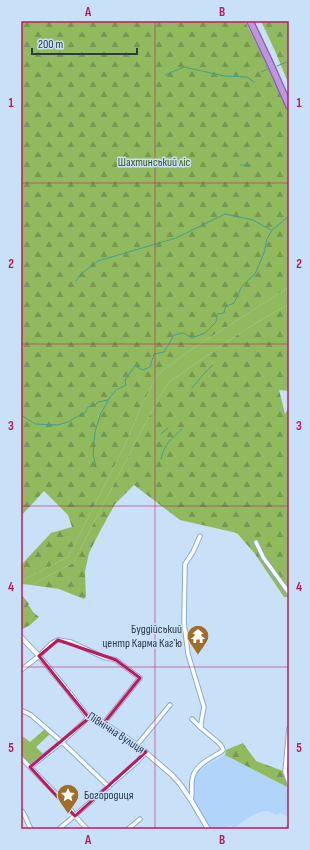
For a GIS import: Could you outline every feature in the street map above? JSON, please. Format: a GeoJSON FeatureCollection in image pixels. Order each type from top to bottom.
{"type":"FeatureCollection","features":[{"type":"Feature","properties":{"kind":"highway"},"geometry":{"type":"LineString","coordinates":[[250,21],[289,106]]}},
{"type":"Feature","properties":{"kind":"street"},"geometry":{"type":"LineString","coordinates":[[200,536],[193,552],[185,564],[184,616],[188,654],[204,707],[201,728]]}},
{"type":"Feature","properties":{"kind":"street"},"geometry":{"type":"LineString","coordinates":[[256,542],[263,557],[289,593]]}},
{"type":"Feature","properties":{"kind":"street","name":"Північна вулиця"},"geometry":{"type":"LineString","coordinates":[[21,637],[39,656],[88,717],[104,723],[137,745],[172,775],[191,800],[208,829]]}},
{"type":"Feature","properties":{"kind":"street"},"geometry":{"type":"LineString","coordinates":[[21,670],[39,656],[52,643],[58,640],[71,642],[103,657],[116,660],[140,678],[104,723]]}},
{"type":"Feature","properties":{"kind":"street"},"geometry":{"type":"LineString","coordinates":[[137,745],[170,705]]}},
{"type":"Feature","properties":{"kind":"street"},"geometry":{"type":"LineString","coordinates":[[21,710],[31,715],[62,742],[109,787]]}},
{"type":"Feature","properties":{"kind":"street"},"geometry":{"type":"LineString","coordinates":[[30,767],[62,742],[88,717]]}},
{"type":"Feature","properties":{"kind":"street"},"geometry":{"type":"LineString","coordinates":[[191,800],[193,795],[192,778],[195,771],[205,761],[223,750],[220,744],[192,720]]}},
{"type":"Feature","properties":{"kind":"street"},"geometry":{"type":"LineString","coordinates":[[289,728],[285,772],[289,784]]}},
{"type":"Feature","properties":{"kind":"street"},"geometry":{"type":"LineString","coordinates":[[59,829],[109,787],[146,752]]}},
{"type":"Feature","properties":{"kind":"street"},"geometry":{"type":"LineString","coordinates":[[21,758],[70,808],[86,829]]}},
{"type":"Feature","properties":{"kind":"street"},"geometry":{"type":"LineString","coordinates":[[21,810],[24,813],[27,823],[31,829]]}},
{"type":"Feature","properties":{"kind":"street"},"geometry":{"type":"LineString","coordinates":[[128,829],[140,820]]}},
{"type":"Feature","properties":{"kind":"highlighted area"},"geometry":{"type":"Polygon","coordinates":[[[58,640],[116,660],[140,678],[104,723],[146,752],[75,816],[30,767],[89,718],[39,656],[58,640]]]}},
{"type":"Feature","properties":{"kind":"shaded area"},"geometry":{"type":"Polygon","coordinates":[[[225,755],[289,788],[289,818],[281,813],[276,815],[269,811],[263,811],[249,817],[233,829],[231,825],[225,829],[210,829],[194,799],[194,777],[198,771],[225,755]]]}},
{"type":"Feature","properties":{"kind":"green space","name":"Шахтинський ліс"},"geometry":{"type":"Polygon","coordinates":[[[21,21],[245,21],[289,112],[289,287],[189,351],[157,375],[140,409],[126,443],[68,557],[21,581],[21,565],[51,533],[72,527],[68,515],[44,491],[21,516],[21,21]]]}},
{"type":"Feature","properties":{"kind":"green space"},"geometry":{"type":"Polygon","coordinates":[[[261,21],[289,21],[289,85],[275,51],[261,21]]]}},
{"type":"Feature","properties":{"kind":"green space"},"geometry":{"type":"Polygon","coordinates":[[[289,287],[289,304],[246,329],[170,381],[159,397],[73,563],[31,585],[21,584],[21,581],[68,557],[126,443],[140,409],[157,375],[189,351],[289,287]]]}},
{"type":"Feature","properties":{"kind":"green space"},"geometry":{"type":"Polygon","coordinates":[[[289,304],[289,391],[279,390],[285,414],[289,407],[289,597],[284,597],[255,554],[237,533],[180,520],[134,485],[115,504],[89,553],[85,572],[86,597],[84,599],[59,589],[31,585],[73,563],[159,397],[170,381],[246,329],[289,304]]]}},
{"type":"Feature","properties":{"kind":"green space"},"geometry":{"type":"Polygon","coordinates":[[[21,595],[29,604],[28,606],[39,617],[30,625],[21,630],[21,595]]]}},
{"type":"Feature","properties":{"kind":"green space"},"geometry":{"type":"Polygon","coordinates":[[[45,729],[50,734],[36,747],[43,754],[30,765],[21,756],[21,735],[30,742],[45,729]]]}},
{"type":"Feature","properties":{"kind":"green space"},"geometry":{"type":"Polygon","coordinates":[[[243,743],[256,761],[283,771],[287,787],[225,755],[226,750],[243,743]]]}},
{"type":"Feature","properties":{"kind":"waterway"},"geometry":{"type":"LineString","coordinates":[[277,66],[287,62]]}},
{"type":"Feature","properties":{"kind":"waterway"},"geometry":{"type":"LineString","coordinates":[[165,75],[184,67],[224,76],[247,77],[254,82]]}},
{"type":"Feature","properties":{"kind":"waterway"},"geometry":{"type":"LineString","coordinates":[[261,72],[268,69]]}},
{"type":"Feature","properties":{"kind":"waterway"},"geometry":{"type":"LineString","coordinates":[[240,165],[251,165]]}},
{"type":"Feature","properties":{"kind":"waterway"},"geometry":{"type":"LineString","coordinates":[[76,281],[81,274],[98,261],[176,238],[225,214],[253,220],[271,230]]}},
{"type":"Feature","properties":{"kind":"waterway"},"geometry":{"type":"LineString","coordinates":[[21,415],[35,424],[58,425],[68,422],[85,413],[88,407],[95,405],[98,402],[108,400],[116,390],[126,385],[125,380],[135,366],[143,370],[150,367],[154,354],[164,352],[174,335],[183,333],[192,338],[205,333],[216,322],[217,314],[224,313],[226,306],[234,303],[242,286],[255,274],[264,253],[267,239],[272,230],[289,216]]}},
{"type":"Feature","properties":{"kind":"waterway"},"geometry":{"type":"LineString","coordinates":[[192,388],[213,365]]}},
{"type":"Feature","properties":{"kind":"waterway"},"geometry":{"type":"LineString","coordinates":[[96,467],[93,454],[95,432],[101,413],[108,401]]}},
{"type":"Feature","properties":{"kind":"waterway"},"geometry":{"type":"LineString","coordinates":[[161,434],[168,428]]}},
{"type":"Feature","properties":{"kind":"waterway"},"geometry":{"type":"LineString","coordinates":[[161,459],[166,445],[182,429]]}},
{"type":"Feature","properties":{"kind":"place","name":"Буддійський центр Карма Кагʼю"},"geometry":{"type":"Point","coordinates":[198,656]}},
{"type":"Feature","properties":{"kind":"place","name":"Богородиця"},"geometry":{"type":"Point","coordinates":[68,814]}}]}
